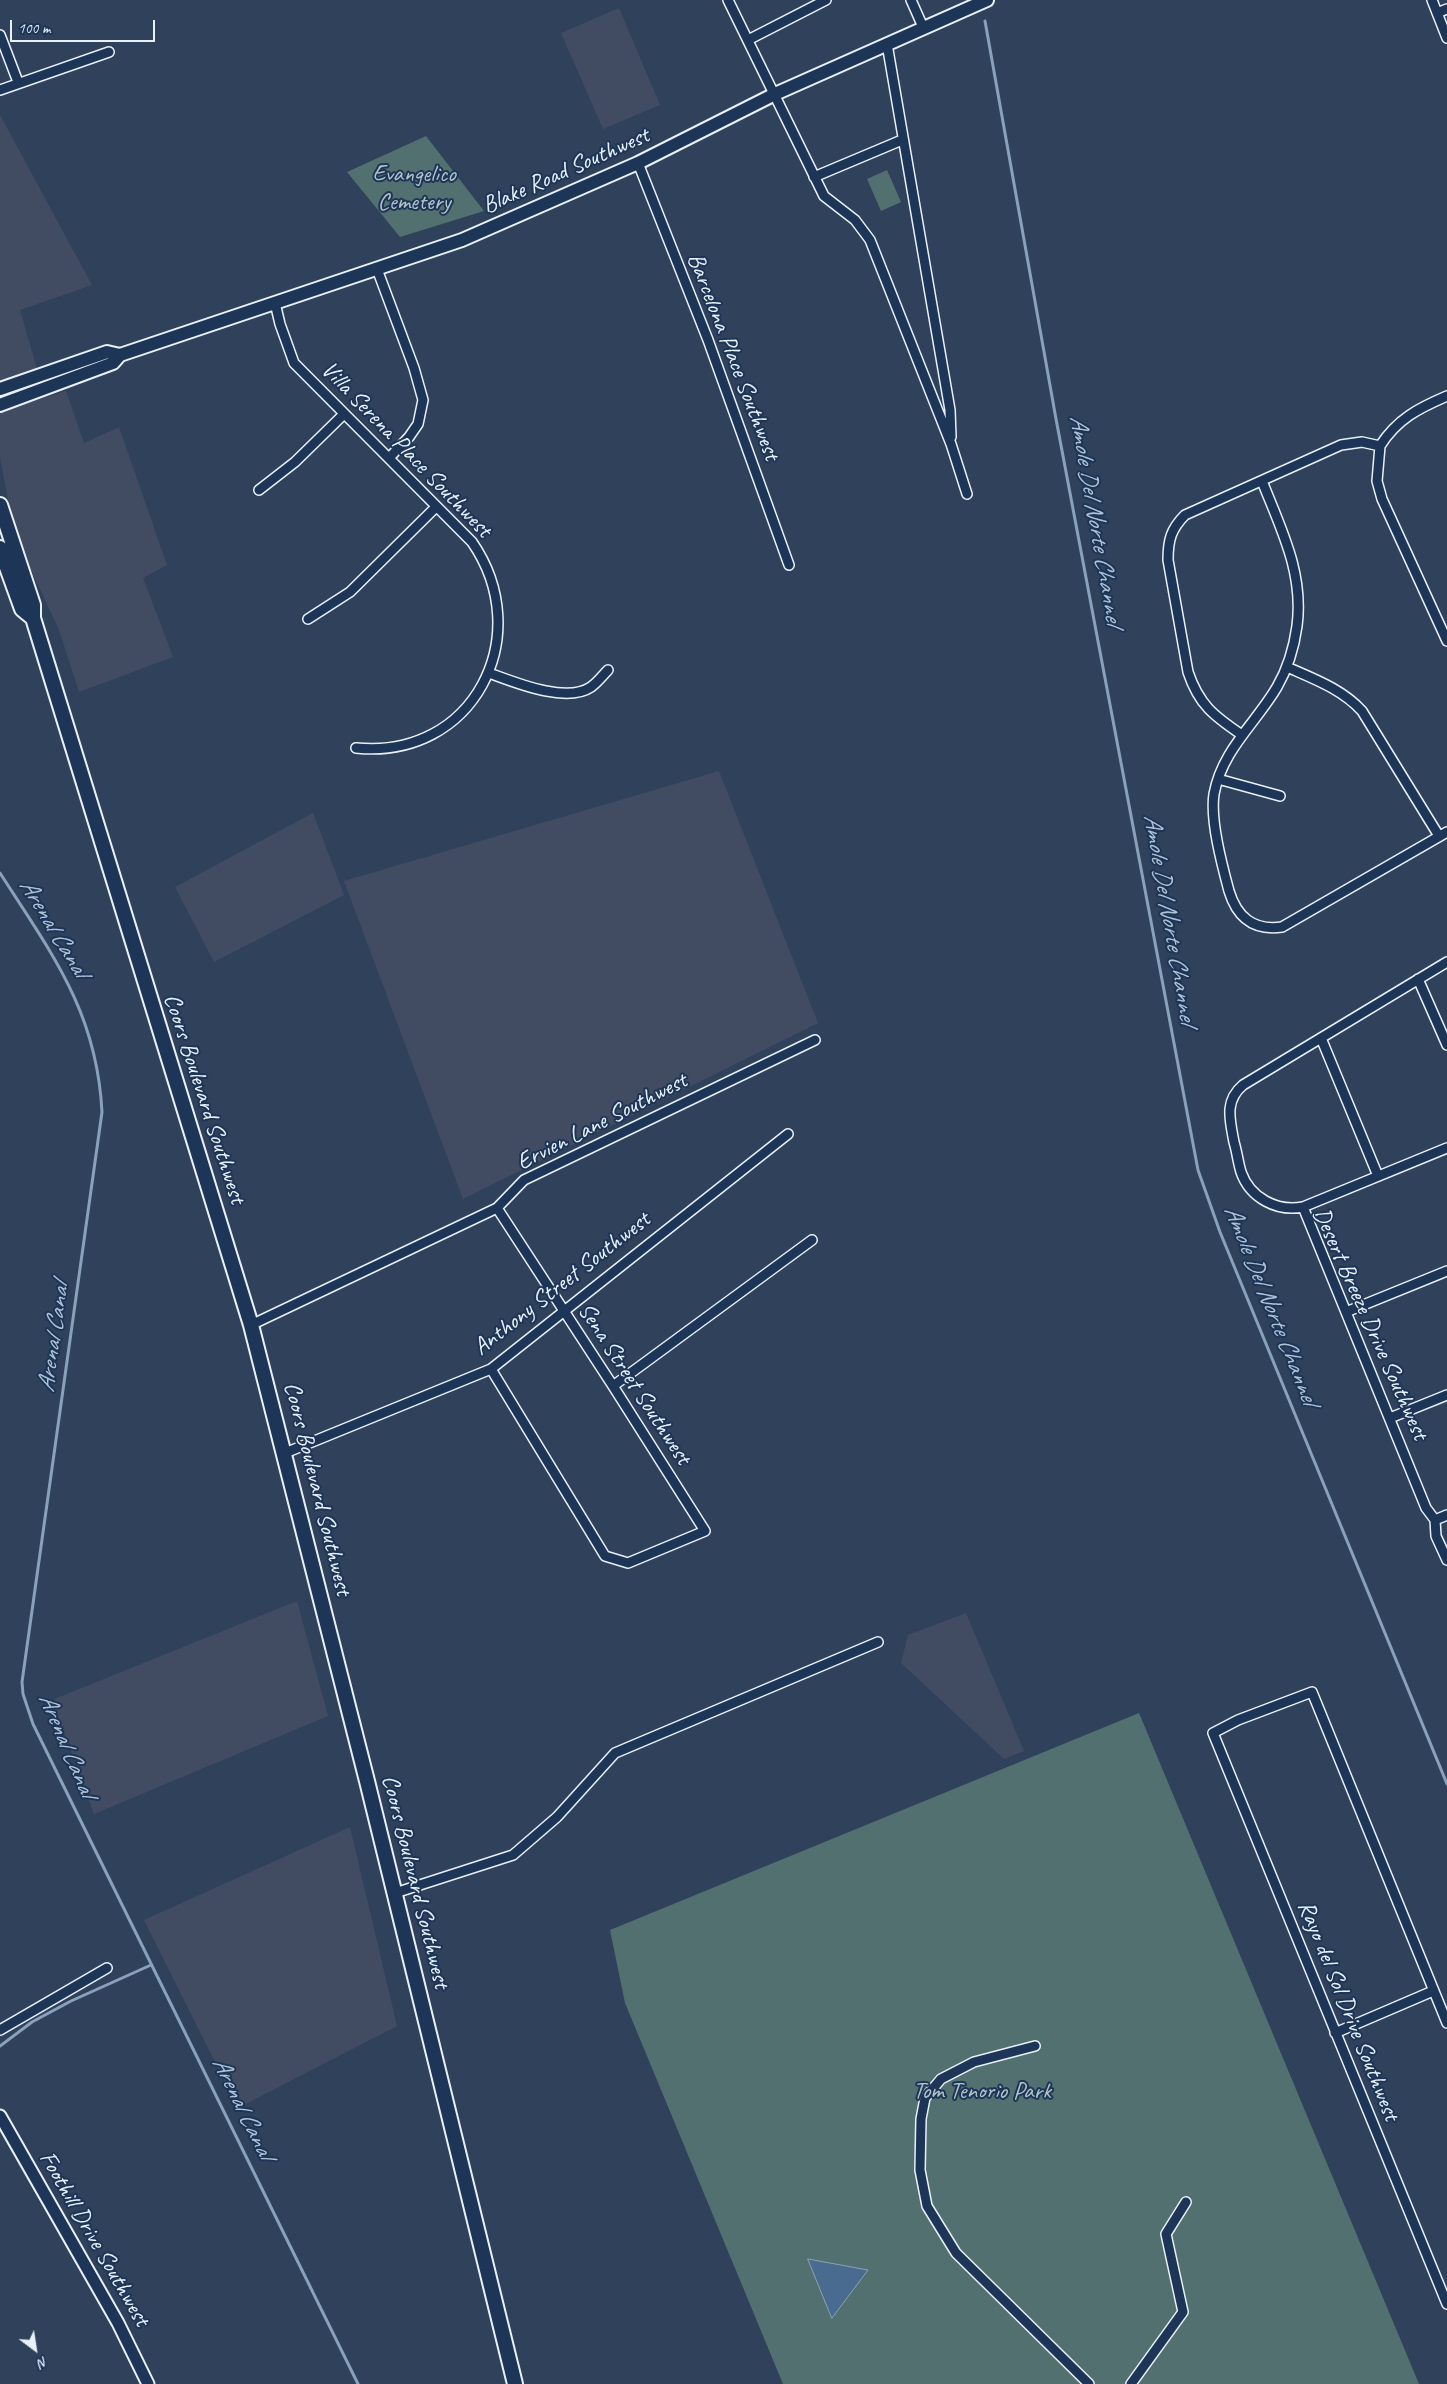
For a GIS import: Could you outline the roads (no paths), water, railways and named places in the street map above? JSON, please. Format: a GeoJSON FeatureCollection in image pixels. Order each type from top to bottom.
{"type":"FeatureCollection","features":[{"type":"Feature","properties":{"kind":"main road","name":"Blake Road Southwest"},"geometry":{"type":"LineString","coordinates":[[0,405],[113,363],[120,355],[470,236],[638,163],[775,94],[987,0]]}},
{"type":"Feature","properties":{"kind":"main road","name":"Blake Road Southwest"},"geometry":{"type":"LineString","coordinates":[[0,389],[107,352],[120,355]]}},
{"type":"Feature","properties":{"kind":"main road","name":"Coors Boulevard Southwest"},"geometry":{"type":"LineString","coordinates":[[0,505],[33,605],[33,618],[142,978],[251,1325],[285,1453],[395,1893],[515,2384]]}},
{"type":"Feature","properties":{"kind":"main road","name":"Coors Boulevard Southwest"},"geometry":{"type":"LineString","coordinates":[[0,548],[22,609],[33,618]]}},
{"type":"Feature","properties":{"kind":"street"},"geometry":{"type":"LineString","coordinates":[[728,0],[824,196],[855,220],[870,240],[951,444],[967,494]]}},
{"type":"Feature","properties":{"kind":"street"},"geometry":{"type":"LineString","coordinates":[[748,40],[826,0]]}},
{"type":"Feature","properties":{"kind":"street"},"geometry":{"type":"LineString","coordinates":[[911,0],[923,27]]}},
{"type":"Feature","properties":{"kind":"street"},"geometry":{"type":"LineString","coordinates":[[1432,0],[1447,38]]}},
{"type":"Feature","properties":{"kind":"street"},"geometry":{"type":"LineString","coordinates":[[1437,13],[1447,9]]}},
{"type":"Feature","properties":{"kind":"street"},"geometry":{"type":"LineString","coordinates":[[0,35],[18,82]]}},
{"type":"Feature","properties":{"kind":"street"},"geometry":{"type":"LineString","coordinates":[[887,44],[902,140],[950,410],[951,444]]}},
{"type":"Feature","properties":{"kind":"street"},"geometry":{"type":"LineString","coordinates":[[0,90],[18,82],[110,52]]}},
{"type":"Feature","properties":{"kind":"street"},"geometry":{"type":"LineString","coordinates":[[814,177],[902,140]]}},
{"type":"Feature","properties":{"kind":"street","name":"Barcelona Place Southwest"},"geometry":{"type":"LineString","coordinates":[[638,163],[708,340],[789,565]]}},
{"type":"Feature","properties":{"kind":"street"},"geometry":{"type":"LineString","coordinates":[[377,269],[414,368],[423,400],[418,424],[409,437],[388,458]]}},
{"type":"Feature","properties":{"kind":"street","name":"Villa Serena Place Southwest"},"geometry":{"type":"LineString","coordinates":[[275,303],[280,324],[294,363],[472,542],[484,559],[492,579],[497,603],[498,632],[494,661],[474,700],[461,715],[445,727],[424,738],[392,748],[356,748]]}},
{"type":"Feature","properties":{"kind":"street"},"geometry":{"type":"LineString","coordinates":[[1447,396],[1419,409],[1396,424],[1380,446],[1377,481],[1382,499],[1447,641]]}},
{"type":"Feature","properties":{"kind":"street"},"geometry":{"type":"LineString","coordinates":[[259,490],[295,462],[344,414]]}},
{"type":"Feature","properties":{"kind":"street"},"geometry":{"type":"LineString","coordinates":[[1242,734],[1211,713],[1193,688],[1188,672],[1169,566],[1168,542],[1174,527],[1185,515],[1341,445],[1362,442],[1380,446]]}},
{"type":"Feature","properties":{"kind":"street"},"geometry":{"type":"LineString","coordinates":[[1262,481],[1289,548],[1297,580],[1298,613],[1287,667],[1276,688],[1242,734],[1223,764],[1218,779],[1214,805],[1228,886],[1240,915],[1255,924],[1269,929],[1282,927],[1443,834],[1362,711],[1352,700],[1338,691],[1287,667]]}},
{"type":"Feature","properties":{"kind":"street"},"geometry":{"type":"LineString","coordinates":[[308,619],[350,592],[436,507]]}},
{"type":"Feature","properties":{"kind":"street"},"geometry":{"type":"LineString","coordinates":[[489,673],[550,692],[570,692],[591,687],[608,670]]}},
{"type":"Feature","properties":{"kind":"street"},"geometry":{"type":"LineString","coordinates":[[1218,779],[1280,796]]}},
{"type":"Feature","properties":{"kind":"street"},"geometry":{"type":"LineString","coordinates":[[1378,1176],[1321,1038],[1447,962]]}},
{"type":"Feature","properties":{"kind":"street"},"geometry":{"type":"LineString","coordinates":[[1418,979],[1447,1046]]}},
{"type":"Feature","properties":{"kind":"street","name":"Desert Breeze Drive Southwest"},"geometry":{"type":"LineString","coordinates":[[1321,1038],[1243,1085],[1233,1094],[1228,1113],[1241,1173],[1251,1190],[1272,1205],[1283,1208],[1303,1207],[1426,1508],[1435,1520],[1436,1536],[1447,1560]]}},
{"type":"Feature","properties":{"kind":"street","name":"Ervien Lane Southwest"},"geometry":{"type":"LineString","coordinates":[[251,1325],[497,1208],[524,1180],[815,1040]]}},
{"type":"Feature","properties":{"kind":"street","name":"Anthony Street Southwest"},"geometry":{"type":"LineString","coordinates":[[285,1453],[491,1369],[788,1134]]}},
{"type":"Feature","properties":{"kind":"street"},"geometry":{"type":"LineString","coordinates":[[1303,1207],[1447,1148]]}},
{"type":"Feature","properties":{"kind":"street","name":"Sena Street Southwest"},"geometry":{"type":"LineString","coordinates":[[491,1369],[605,1556],[628,1563],[705,1531],[614,1386],[562,1311],[497,1208]]}},
{"type":"Feature","properties":{"kind":"street"},"geometry":{"type":"LineString","coordinates":[[614,1386],[812,1240]]}},
{"type":"Feature","properties":{"kind":"street"},"geometry":{"type":"LineString","coordinates":[[1346,1312],[1447,1271]]}},
{"type":"Feature","properties":{"kind":"street"},"geometry":{"type":"LineString","coordinates":[[1390,1418],[1447,1395]]}},
{"type":"Feature","properties":{"kind":"street"},"geometry":{"type":"LineString","coordinates":[[1435,1520],[1447,1515]]}},
{"type":"Feature","properties":{"kind":"street"},"geometry":{"type":"LineString","coordinates":[[395,1893],[513,1855],[556,1817],[615,1753],[878,1642]]}},
{"type":"Feature","properties":{"kind":"street","name":"Rayo del Sol Drive Southwest"},"geometry":{"type":"LineString","coordinates":[[1433,1991],[1312,1692],[1238,1720],[1213,1733],[1447,2304]]}},
{"type":"Feature","properties":{"kind":"street"},"geometry":{"type":"LineString","coordinates":[[0,2030],[107,1968]]}},
{"type":"Feature","properties":{"kind":"street"},"geometry":{"type":"LineString","coordinates":[[1335,2033],[1433,1991],[1447,2023]]}},
{"type":"Feature","properties":{"kind":"street"},"geometry":{"type":"LineString","coordinates":[[1035,2046],[974,2062],[941,2080],[925,2098],[921,2119],[920,2170],[927,2206],[956,2253],[1089,2384]]}},
{"type":"Feature","properties":{"kind":"street","name":"Foothill Drive Southwest"},"geometry":{"type":"LineString","coordinates":[[0,2116],[118,2323],[148,2384]]}},
{"type":"Feature","properties":{"kind":"street"},"geometry":{"type":"LineString","coordinates":[[1131,2384],[1183,2312],[1166,2234],[1186,2202]]}},
{"type":"Feature","properties":{"kind":"waterway","name":"Amole Del Norte Channel"},"geometry":{"type":"LineString","coordinates":[[985,21],[1056,419],[1198,1170],[1220,1232],[1447,1784]]}},
{"type":"Feature","properties":{"kind":"waterway","name":"Arenal Canal"},"geometry":{"type":"LineString","coordinates":[[0,873],[37,930],[69,985],[91,1044],[98,1076],[102,1112],[22,1682],[23,1694],[33,1724],[358,2384]]}},
{"type":"Feature","properties":{"kind":"waterway"},"geometry":{"type":"LineString","coordinates":[[0,2046],[32,2022],[71,2001],[151,1965]]}},
{"type":"Feature","properties":{"kind":"park label","name":"Evangelico Cemetery"},"geometry":{"type":"Point","coordinates":[414,189]}},
{"type":"Feature","properties":{"kind":"park label","name":"Tom Tenorio Park"},"geometry":{"type":"Point","coordinates":[982,2092]}}]}
